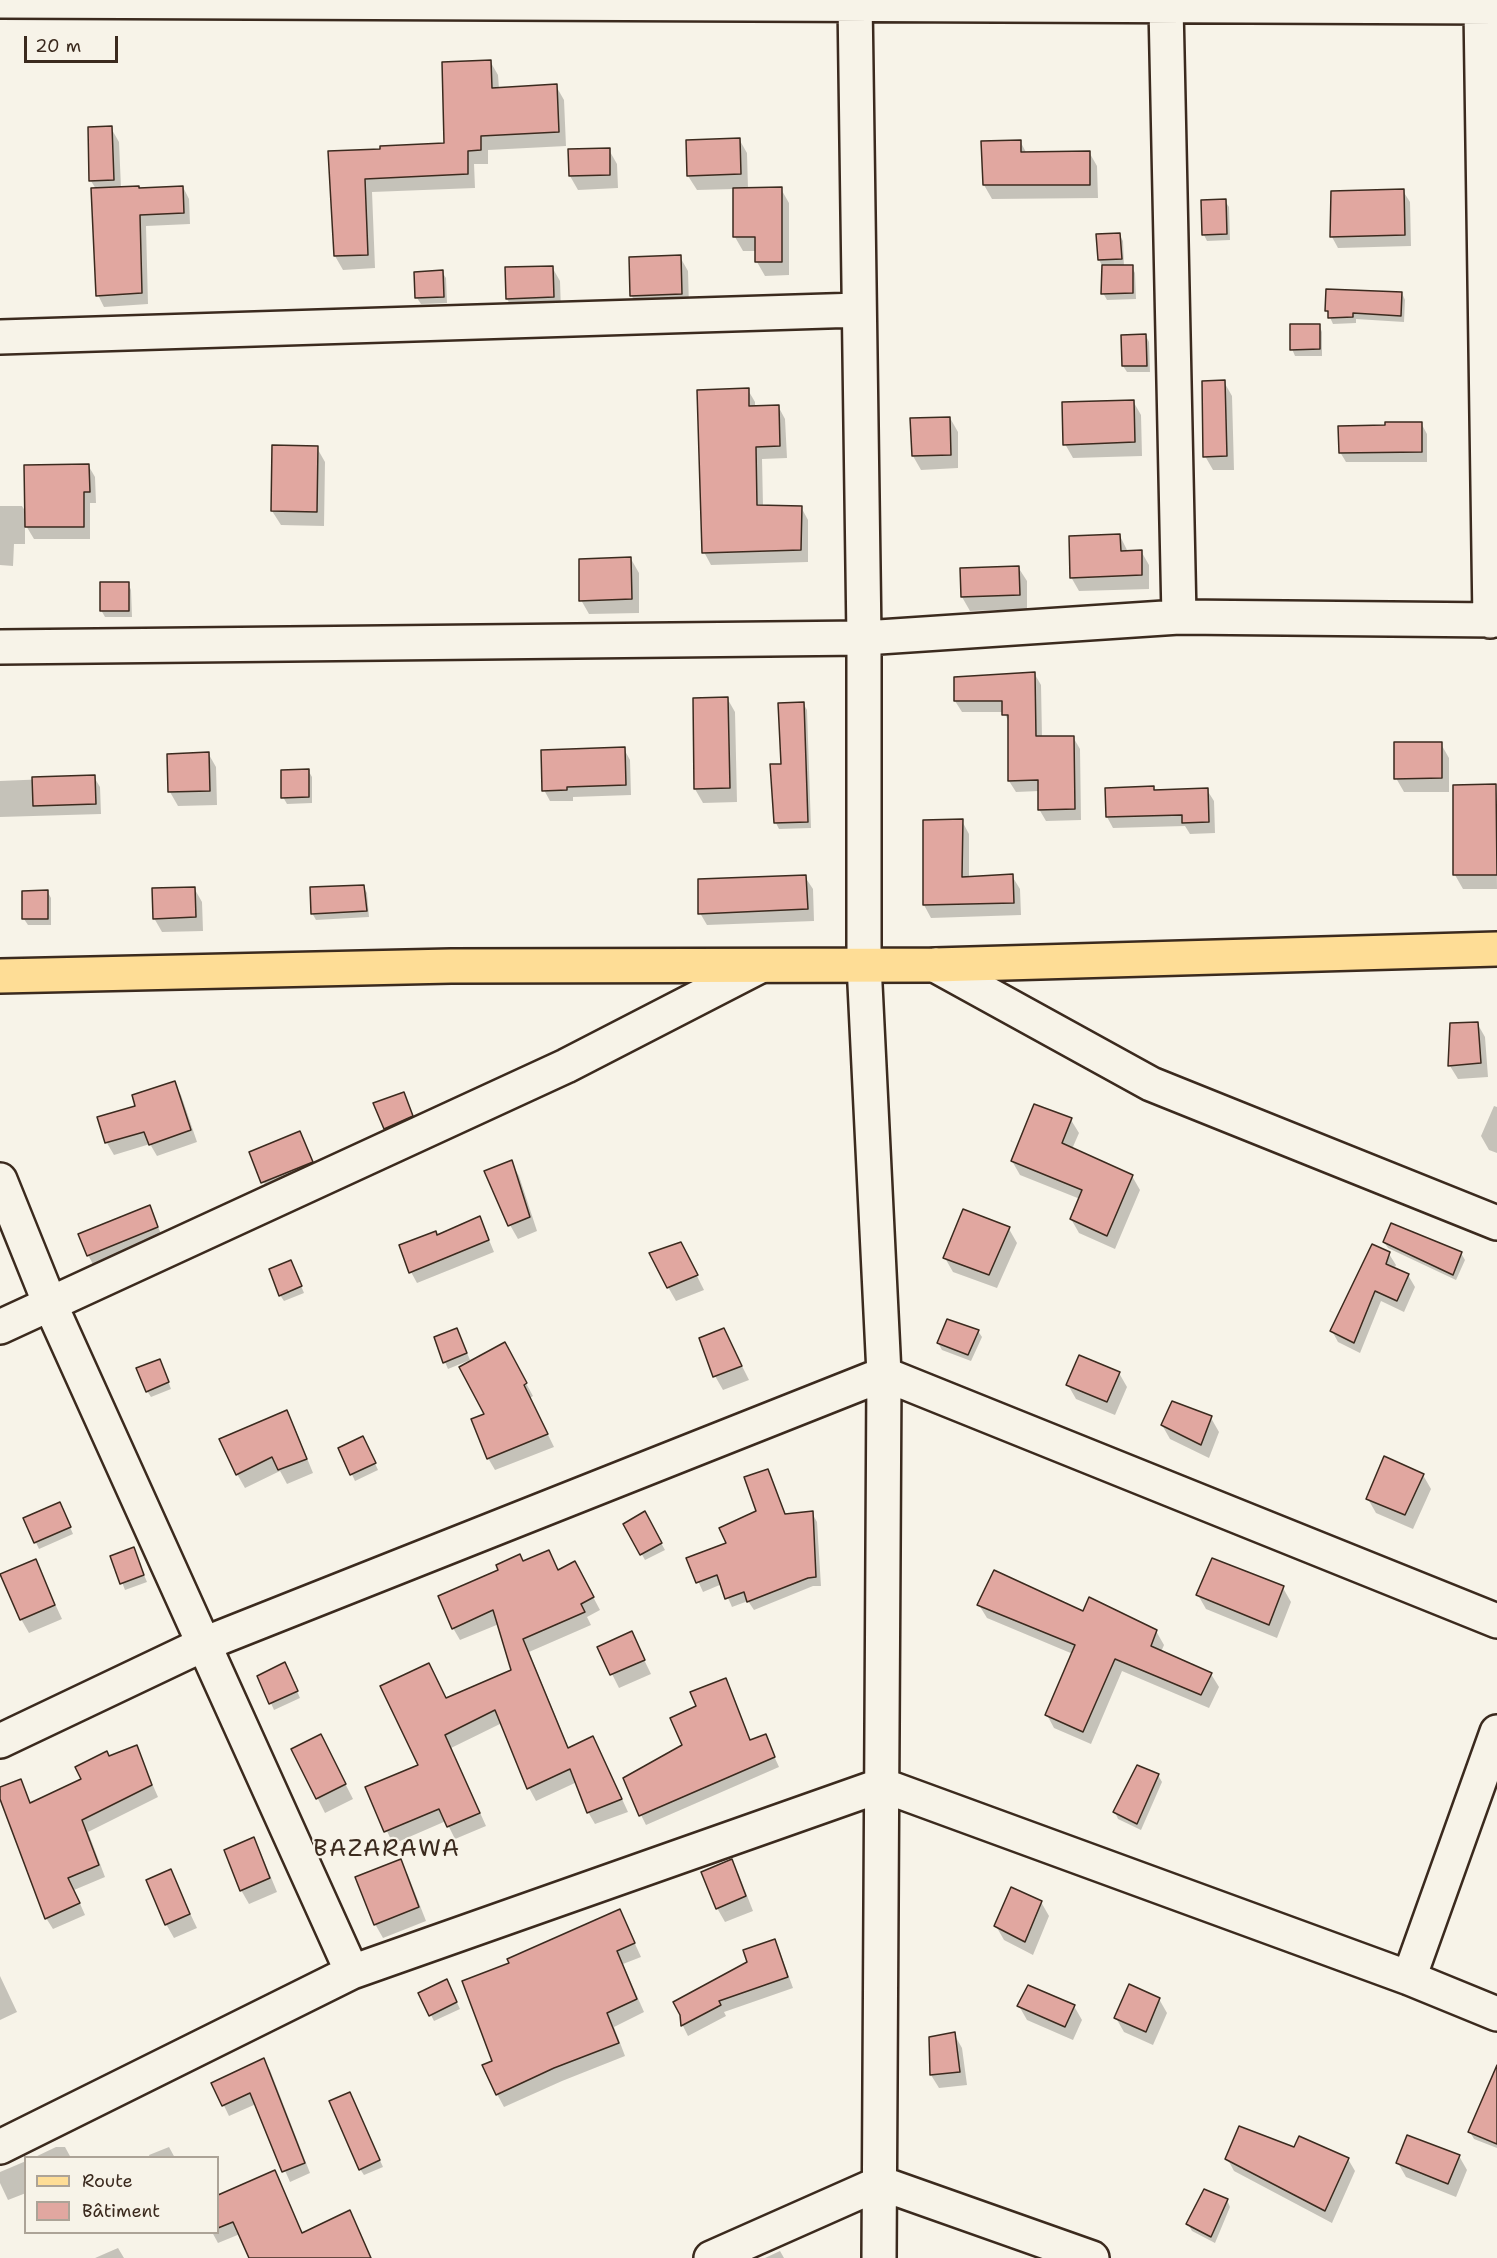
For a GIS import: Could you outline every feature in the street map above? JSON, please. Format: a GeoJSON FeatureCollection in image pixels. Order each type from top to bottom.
{"type":"FeatureCollection","features":[{"type":"Feature","properties":{"kind":"main road"},"geometry":{"type":"LineString","coordinates":[[0,976],[439,966],[864,964],[935,966],[1497,949]]}},
{"type":"Feature","properties":{"kind":"street"},"geometry":{"type":"LineString","coordinates":[[0,1],[1489,7],[1493,620],[1179,617],[864,638],[0,647]]}},
{"type":"Feature","properties":{"kind":"street"},"geometry":{"type":"LineString","coordinates":[[855,3],[864,638],[864,964],[884,1374],[879,2258]]}},
{"type":"Feature","properties":{"kind":"street"},"geometry":{"type":"LineString","coordinates":[[1167,6],[1179,617]]}},
{"type":"Feature","properties":{"kind":"street"},"geometry":{"type":"LineString","coordinates":[[0,337],[859,310]]}},
{"type":"Feature","properties":{"kind":"street"},"geometry":{"type":"LineString","coordinates":[[0,1327],[566,1066],[760,966]]}},
{"type":"Feature","properties":{"kind":"street"},"geometry":{"type":"LineString","coordinates":[[935,966],[1150,1084],[1497,1223]]}},
{"type":"Feature","properties":{"kind":"street"},"geometry":{"type":"LineString","coordinates":[[0,1180],[50,1304],[352,1972]]}},
{"type":"Feature","properties":{"kind":"street"},"geometry":{"type":"LineString","coordinates":[[0,1741],[204,1644],[884,1374],[1497,1621]]}},
{"type":"Feature","properties":{"kind":"street"},"geometry":{"type":"LineString","coordinates":[[1408,1978],[1497,1732]]}},
{"type":"Feature","properties":{"kind":"street"},"geometry":{"type":"LineString","coordinates":[[0,2146],[352,1972],[882,1785],[1408,1978],[1497,2014]]}},
{"type":"Feature","properties":{"kind":"street"},"geometry":{"type":"LineString","coordinates":[[711,2258],[880,2183],[1092,2258]]}},
{"type":"Feature","properties":{"kind":"building"},"geometry":{"type":"Polygon","coordinates":[[[491,60],[492,88],[557,84],[559,132],[481,136],[481,150],[468,151],[468,174],[365,179],[368,255],[334,256],[328,151],[444,143],[442,62],[491,60]]]}},
{"type":"Feature","properties":{"kind":"building"},"geometry":{"type":"Polygon","coordinates":[[[112,126],[114,180],[89,181],[88,127],[112,126]]]}},
{"type":"Feature","properties":{"kind":"building"},"geometry":{"type":"Polygon","coordinates":[[[740,138],[741,174],[687,176],[686,140],[740,138]]]}},
{"type":"Feature","properties":{"kind":"building"},"geometry":{"type":"Polygon","coordinates":[[[1021,140],[1021,152],[1090,151],[1090,185],[983,185],[981,141],[1021,140]]]}},
{"type":"Feature","properties":{"kind":"building"},"geometry":{"type":"Polygon","coordinates":[[[610,148],[610,175],[569,176],[568,149],[610,148]]]}},
{"type":"Feature","properties":{"kind":"building"},"geometry":{"type":"Polygon","coordinates":[[[139,186],[139,188],[183,186],[184,213],[140,215],[142,293],[96,296],[91,188],[139,186]]]}},
{"type":"Feature","properties":{"kind":"building"},"geometry":{"type":"Polygon","coordinates":[[[782,187],[782,262],[755,262],[755,237],[733,237],[733,188],[782,187]]]}},
{"type":"Feature","properties":{"kind":"building"},"geometry":{"type":"Polygon","coordinates":[[[1404,189],[1405,235],[1330,237],[1331,191],[1404,189]]]}},
{"type":"Feature","properties":{"kind":"building"},"geometry":{"type":"Polygon","coordinates":[[[1226,199],[1227,234],[1202,235],[1201,200],[1226,199]]]}},
{"type":"Feature","properties":{"kind":"building"},"geometry":{"type":"Polygon","coordinates":[[[1120,233],[1122,259],[1098,260],[1096,234],[1120,233]]]}},
{"type":"Feature","properties":{"kind":"building"},"geometry":{"type":"Polygon","coordinates":[[[681,255],[682,294],[630,296],[629,257],[681,255]]]}},
{"type":"Feature","properties":{"kind":"building"},"geometry":{"type":"Polygon","coordinates":[[[1102,265],[1133,265],[1133,293],[1101,294],[1102,265]]]}},
{"type":"Feature","properties":{"kind":"building"},"geometry":{"type":"Polygon","coordinates":[[[553,266],[554,297],[506,299],[505,267],[553,266]]]}},
{"type":"Feature","properties":{"kind":"building"},"geometry":{"type":"Polygon","coordinates":[[[443,270],[444,297],[415,298],[414,272],[443,270]]]}},
{"type":"Feature","properties":{"kind":"building"},"geometry":{"type":"Polygon","coordinates":[[[1326,289],[1402,292],[1401,316],[1353,313],[1353,317],[1328,318],[1328,311],[1325,311],[1326,289]]]}},
{"type":"Feature","properties":{"kind":"building"},"geometry":{"type":"Polygon","coordinates":[[[1290,324],[1320,324],[1320,349],[1290,350],[1290,324]]]}},
{"type":"Feature","properties":{"kind":"building"},"geometry":{"type":"Polygon","coordinates":[[[1146,334],[1147,366],[1122,366],[1121,335],[1146,334]]]}},
{"type":"Feature","properties":{"kind":"building"},"geometry":{"type":"Polygon","coordinates":[[[1225,380],[1227,456],[1203,457],[1202,381],[1225,380]]]}},
{"type":"Feature","properties":{"kind":"building"},"geometry":{"type":"Polygon","coordinates":[[[749,388],[749,406],[779,405],[780,446],[756,447],[757,505],[802,506],[801,550],[702,553],[697,390],[749,388]]]}},
{"type":"Feature","properties":{"kind":"building"},"geometry":{"type":"Polygon","coordinates":[[[1134,400],[1135,442],[1063,445],[1062,402],[1134,400]]]}},
{"type":"Feature","properties":{"kind":"building"},"geometry":{"type":"Polygon","coordinates":[[[950,417],[951,455],[912,456],[910,418],[950,417]]]}},
{"type":"Feature","properties":{"kind":"building"},"geometry":{"type":"Polygon","coordinates":[[[1385,422],[1422,422],[1422,452],[1339,453],[1338,426],[1385,425],[1385,422]]]}},
{"type":"Feature","properties":{"kind":"building"},"geometry":{"type":"Polygon","coordinates":[[[272,445],[318,446],[317,512],[271,511],[272,445]]]}},
{"type":"Feature","properties":{"kind":"building"},"geometry":{"type":"Polygon","coordinates":[[[89,464],[90,492],[84,492],[84,527],[25,527],[24,465],[89,464]]]}},
{"type":"Feature","properties":{"kind":"building"},"geometry":{"type":"Polygon","coordinates":[[[1120,534],[1121,551],[1142,550],[1142,575],[1070,578],[1069,536],[1120,534]]]}},
{"type":"Feature","properties":{"kind":"building"},"geometry":{"type":"Polygon","coordinates":[[[631,557],[632,599],[579,601],[579,559],[631,557]]]}},
{"type":"Feature","properties":{"kind":"building"},"geometry":{"type":"Polygon","coordinates":[[[1019,566],[1020,595],[961,597],[960,568],[1019,566]]]}},
{"type":"Feature","properties":{"kind":"building"},"geometry":{"type":"Polygon","coordinates":[[[100,582],[129,582],[129,611],[100,611],[100,582]]]}},
{"type":"Feature","properties":{"kind":"building"},"geometry":{"type":"Polygon","coordinates":[[[1035,672],[1036,736],[1074,736],[1075,809],[1038,810],[1038,780],[1008,781],[1008,715],[1002,715],[1002,701],[954,701],[954,677],[1035,672]]]}},
{"type":"Feature","properties":{"kind":"building"},"geometry":{"type":"Polygon","coordinates":[[[728,697],[730,788],[694,789],[693,698],[728,697]]]}},
{"type":"Feature","properties":{"kind":"building"},"geometry":{"type":"Polygon","coordinates":[[[804,702],[808,822],[774,823],[770,764],[781,764],[778,703],[804,702]]]}},
{"type":"Feature","properties":{"kind":"building"},"geometry":{"type":"Polygon","coordinates":[[[1394,742],[1442,742],[1442,778],[1394,779],[1394,742]]]}},
{"type":"Feature","properties":{"kind":"building"},"geometry":{"type":"Polygon","coordinates":[[[625,747],[626,785],[567,787],[567,790],[542,791],[541,750],[625,747]]]}},
{"type":"Feature","properties":{"kind":"building"},"geometry":{"type":"Polygon","coordinates":[[[209,752],[210,791],[168,792],[167,754],[209,752]]]}},
{"type":"Feature","properties":{"kind":"building"},"geometry":{"type":"Polygon","coordinates":[[[309,769],[309,797],[281,798],[281,770],[309,769]]]}},
{"type":"Feature","properties":{"kind":"building"},"geometry":{"type":"Polygon","coordinates":[[[95,775],[96,804],[33,806],[32,777],[95,775]]]}},
{"type":"Feature","properties":{"kind":"building"},"geometry":{"type":"Polygon","coordinates":[[[1496,784],[1497,875],[1453,875],[1453,785],[1496,784]]]}},
{"type":"Feature","properties":{"kind":"building"},"geometry":{"type":"Polygon","coordinates":[[[1154,786],[1154,790],[1208,788],[1209,822],[1182,823],[1182,815],[1106,817],[1105,788],[1154,786]]]}},
{"type":"Feature","properties":{"kind":"building"},"geometry":{"type":"Polygon","coordinates":[[[963,819],[962,877],[1013,874],[1014,903],[923,905],[923,820],[963,819]]]}},
{"type":"Feature","properties":{"kind":"building"},"geometry":{"type":"Polygon","coordinates":[[[806,875],[808,909],[698,914],[698,879],[806,875]]]}},
{"type":"Feature","properties":{"kind":"building"},"geometry":{"type":"Polygon","coordinates":[[[364,885],[367,911],[311,914],[310,887],[364,885]]]}},
{"type":"Feature","properties":{"kind":"building"},"geometry":{"type":"Polygon","coordinates":[[[195,887],[196,917],[153,919],[152,888],[195,887]]]}},
{"type":"Feature","properties":{"kind":"building"},"geometry":{"type":"Polygon","coordinates":[[[48,890],[48,919],[22,919],[22,891],[48,890]]]}},
{"type":"Feature","properties":{"kind":"building"},"geometry":{"type":"Polygon","coordinates":[[[1478,1022],[1481,1063],[1448,1066],[1450,1023],[1478,1022]]]}},
{"type":"Feature","properties":{"kind":"building"},"geometry":{"type":"Polygon","coordinates":[[[175,1081],[191,1130],[149,1145],[144,1132],[105,1143],[97,1117],[135,1106],[132,1095],[175,1081]]]}},
{"type":"Feature","properties":{"kind":"building"},"geometry":{"type":"Polygon","coordinates":[[[404,1092],[413,1116],[384,1129],[373,1103],[404,1092]]]}},
{"type":"Feature","properties":{"kind":"building"},"geometry":{"type":"Polygon","coordinates":[[[1034,1104],[1072,1118],[1062,1143],[1133,1175],[1107,1236],[1070,1219],[1082,1190],[1011,1161],[1034,1104]]]}},
{"type":"Feature","properties":{"kind":"building"},"geometry":{"type":"Polygon","coordinates":[[[300,1131],[313,1162],[261,1183],[249,1152],[300,1131]]]}},
{"type":"Feature","properties":{"kind":"building"},"geometry":{"type":"Polygon","coordinates":[[[512,1160],[530,1217],[508,1226],[484,1171],[512,1160]]]}},
{"type":"Feature","properties":{"kind":"building"},"geometry":{"type":"Polygon","coordinates":[[[150,1205],[158,1227],[87,1256],[78,1234],[150,1205]]]}},
{"type":"Feature","properties":{"kind":"building"},"geometry":{"type":"Polygon","coordinates":[[[963,1209],[1010,1227],[989,1275],[943,1258],[963,1209]]]}},
{"type":"Feature","properties":{"kind":"building"},"geometry":{"type":"Polygon","coordinates":[[[480,1216],[489,1240],[409,1273],[399,1245],[436,1231],[437,1235],[480,1216]]]}},
{"type":"Feature","properties":{"kind":"building"},"geometry":{"type":"Polygon","coordinates":[[[1391,1223],[1462,1252],[1453,1275],[1383,1242],[1391,1223]]]}},
{"type":"Feature","properties":{"kind":"building"},"geometry":{"type":"Polygon","coordinates":[[[681,1242],[698,1275],[667,1288],[649,1253],[681,1242]]]}},
{"type":"Feature","properties":{"kind":"building"},"geometry":{"type":"Polygon","coordinates":[[[1372,1244],[1390,1252],[1386,1264],[1409,1274],[1397,1301],[1375,1291],[1354,1343],[1330,1331],[1372,1244]]]}},
{"type":"Feature","properties":{"kind":"building"},"geometry":{"type":"Polygon","coordinates":[[[291,1260],[302,1286],[279,1296],[269,1269],[291,1260]]]}},
{"type":"Feature","properties":{"kind":"building"},"geometry":{"type":"Polygon","coordinates":[[[947,1319],[979,1330],[968,1355],[937,1343],[947,1319]]]}},
{"type":"Feature","properties":{"kind":"building"},"geometry":{"type":"Polygon","coordinates":[[[457,1328],[467,1353],[443,1363],[434,1337],[457,1328]]]}},
{"type":"Feature","properties":{"kind":"building"},"geometry":{"type":"Polygon","coordinates":[[[724,1328],[742,1366],[713,1377],[699,1338],[724,1328]]]}},
{"type":"Feature","properties":{"kind":"building"},"geometry":{"type":"Polygon","coordinates":[[[505,1342],[527,1383],[524,1385],[548,1434],[487,1459],[471,1419],[484,1414],[459,1367],[505,1342]]]}},
{"type":"Feature","properties":{"kind":"building"},"geometry":{"type":"Polygon","coordinates":[[[1079,1355],[1120,1372],[1107,1402],[1066,1385],[1079,1355]]]}},
{"type":"Feature","properties":{"kind":"building"},"geometry":{"type":"Polygon","coordinates":[[[160,1359],[169,1382],[146,1392],[136,1368],[160,1359]]]}},
{"type":"Feature","properties":{"kind":"building"},"geometry":{"type":"Polygon","coordinates":[[[1172,1401],[1212,1416],[1201,1445],[1161,1425],[1172,1401]]]}},
{"type":"Feature","properties":{"kind":"building"},"geometry":{"type":"Polygon","coordinates":[[[287,1410],[307,1459],[278,1470],[272,1457],[236,1475],[219,1439],[287,1410]]]}},
{"type":"Feature","properties":{"kind":"building"},"geometry":{"type":"Polygon","coordinates":[[[363,1436],[376,1463],[350,1475],[338,1448],[363,1436]]]}},
{"type":"Feature","properties":{"kind":"building"},"geometry":{"type":"Polygon","coordinates":[[[1384,1456],[1424,1474],[1405,1515],[1366,1499],[1384,1456]]]}},
{"type":"Feature","properties":{"kind":"building"},"geometry":{"type":"Polygon","coordinates":[[[768,1469],[785,1514],[813,1511],[816,1577],[747,1602],[744,1592],[725,1599],[717,1575],[696,1583],[686,1558],[726,1543],[719,1528],[756,1511],[744,1477],[768,1469]]]}},
{"type":"Feature","properties":{"kind":"building"},"geometry":{"type":"Polygon","coordinates":[[[60,1502],[71,1527],[34,1543],[23,1518],[60,1502]]]}},
{"type":"Feature","properties":{"kind":"building"},"geometry":{"type":"Polygon","coordinates":[[[645,1511],[662,1543],[640,1555],[623,1524],[645,1511]]]}},
{"type":"Feature","properties":{"kind":"building"},"geometry":{"type":"Polygon","coordinates":[[[134,1547],[144,1575],[120,1584],[110,1556],[134,1547]]]}},
{"type":"Feature","properties":{"kind":"building"},"geometry":{"type":"Polygon","coordinates":[[[549,1550],[558,1570],[575,1561],[594,1597],[581,1604],[585,1612],[523,1639],[568,1748],[593,1736],[622,1799],[587,1813],[570,1769],[527,1789],[495,1710],[445,1735],[480,1813],[447,1827],[439,1809],[384,1832],[365,1787],[418,1765],[380,1686],[429,1663],[446,1698],[511,1670],[493,1610],[452,1629],[438,1596],[498,1570],[496,1565],[520,1554],[523,1561],[549,1550]]]}},
{"type":"Feature","properties":{"kind":"building"},"geometry":{"type":"Polygon","coordinates":[[[1212,1558],[1284,1586],[1269,1625],[1196,1595],[1212,1558]]]}},
{"type":"Feature","properties":{"kind":"building"},"geometry":{"type":"Polygon","coordinates":[[[36,1559],[55,1605],[20,1620],[0,1574],[36,1559]]]}},
{"type":"Feature","properties":{"kind":"building"},"geometry":{"type":"Polygon","coordinates":[[[994,1570],[1083,1611],[1089,1597],[1157,1630],[1151,1646],[1212,1673],[1201,1695],[1115,1659],[1083,1732],[1045,1715],[1075,1645],[977,1605],[994,1570]]]}},
{"type":"Feature","properties":{"kind":"building"},"geometry":{"type":"Polygon","coordinates":[[[632,1631],[645,1660],[610,1675],[597,1647],[632,1631]]]}},
{"type":"Feature","properties":{"kind":"building"},"geometry":{"type":"Polygon","coordinates":[[[285,1662],[298,1691],[269,1704],[257,1676],[285,1662]]]}},
{"type":"Feature","properties":{"kind":"building"},"geometry":{"type":"Polygon","coordinates":[[[726,1678],[750,1740],[766,1734],[775,1757],[639,1816],[623,1778],[682,1745],[670,1718],[696,1706],[690,1692],[726,1678]]]}},
{"type":"Feature","properties":{"kind":"building"},"geometry":{"type":"Polygon","coordinates":[[[321,1734],[346,1784],[316,1799],[291,1749],[321,1734]]]}},
{"type":"Feature","properties":{"kind":"building"},"geometry":{"type":"Polygon","coordinates":[[[137,1745],[152,1785],[82,1820],[99,1865],[68,1878],[80,1903],[45,1919],[0,1799],[0,1787],[21,1779],[30,1803],[81,1779],[75,1767],[107,1751],[109,1756],[137,1745]]]}},
{"type":"Feature","properties":{"kind":"building"},"geometry":{"type":"Polygon","coordinates":[[[1137,1765],[1159,1774],[1137,1824],[1113,1812],[1137,1765]]]}},
{"type":"Feature","properties":{"kind":"building"},"geometry":{"type":"Polygon","coordinates":[[[254,1837],[270,1878],[240,1891],[224,1850],[254,1837]]]}},
{"type":"Feature","properties":{"kind":"building"},"geometry":{"type":"Polygon","coordinates":[[[401,1859],[419,1907],[374,1925],[355,1877],[401,1859]]]}},
{"type":"Feature","properties":{"kind":"building"},"geometry":{"type":"Polygon","coordinates":[[[732,1859],[746,1896],[716,1909],[701,1872],[732,1859]]]}},
{"type":"Feature","properties":{"kind":"building"},"geometry":{"type":"Polygon","coordinates":[[[171,1869],[190,1914],[165,1925],[146,1880],[171,1869]]]}},
{"type":"Feature","properties":{"kind":"building"},"geometry":{"type":"Polygon","coordinates":[[[1011,1887],[1042,1901],[1025,1942],[994,1926],[1011,1887]]]}},
{"type":"Feature","properties":{"kind":"building"},"geometry":{"type":"Polygon","coordinates":[[[620,1909],[635,1943],[617,1951],[637,1999],[607,2013],[619,2043],[554,2068],[496,2095],[482,2065],[492,2061],[462,1981],[509,1963],[507,1959],[620,1909]]]}},
{"type":"Feature","properties":{"kind":"building"},"geometry":{"type":"Polygon","coordinates":[[[775,1939],[788,1977],[719,2001],[721,2005],[681,2026],[680,2015],[673,2002],[747,1962],[743,1950],[775,1939]]]}},
{"type":"Feature","properties":{"kind":"building"},"geometry":{"type":"Polygon","coordinates":[[[447,1979],[457,2002],[429,2016],[418,1993],[447,1979]]]}},
{"type":"Feature","properties":{"kind":"building"},"geometry":{"type":"Polygon","coordinates":[[[1129,1984],[1160,1998],[1146,2032],[1114,2018],[1129,1984]]]}},
{"type":"Feature","properties":{"kind":"building"},"geometry":{"type":"Polygon","coordinates":[[[1028,1985],[1075,2005],[1065,2027],[1017,2006],[1028,1985]]]}},
{"type":"Feature","properties":{"kind":"building"},"geometry":{"type":"Polygon","coordinates":[[[955,2032],[960,2072],[930,2075],[929,2037],[955,2032]]]}},
{"type":"Feature","properties":{"kind":"building"},"geometry":{"type":"Polygon","coordinates":[[[264,2058],[305,2163],[282,2172],[250,2093],[222,2106],[211,2083],[264,2058]]]}},
{"type":"Feature","properties":{"kind":"building"},"geometry":{"type":"Polygon","coordinates":[[[1497,2065],[1497,2144],[1468,2132],[1497,2065]]]}},
{"type":"Feature","properties":{"kind":"building"},"geometry":{"type":"Polygon","coordinates":[[[350,2092],[380,2160],[359,2170],[329,2101],[350,2092]]]}},
{"type":"Feature","properties":{"kind":"building"},"geometry":{"type":"Polygon","coordinates":[[[1239,2126],[1294,2147],[1299,2136],[1349,2158],[1325,2211],[1225,2159],[1239,2126]]]}},
{"type":"Feature","properties":{"kind":"building"},"geometry":{"type":"Polygon","coordinates":[[[1407,2135],[1460,2155],[1448,2184],[1396,2163],[1407,2135]]]}},
{"type":"Feature","properties":{"kind":"building"},"geometry":{"type":"Polygon","coordinates":[[[275,2170],[302,2233],[350,2210],[371,2258],[249,2258],[233,2222],[219,2228],[219,2195],[275,2170]]]}},
{"type":"Feature","properties":{"kind":"building"},"geometry":{"type":"Polygon","coordinates":[[[1204,2189],[1228,2199],[1211,2237],[1186,2224],[1204,2189]]]}},
{"type":"Feature","properties":{"kind":"district","name":"BAZARAWA"},"geometry":{"type":"Point","coordinates":[387,1850]}}]}
